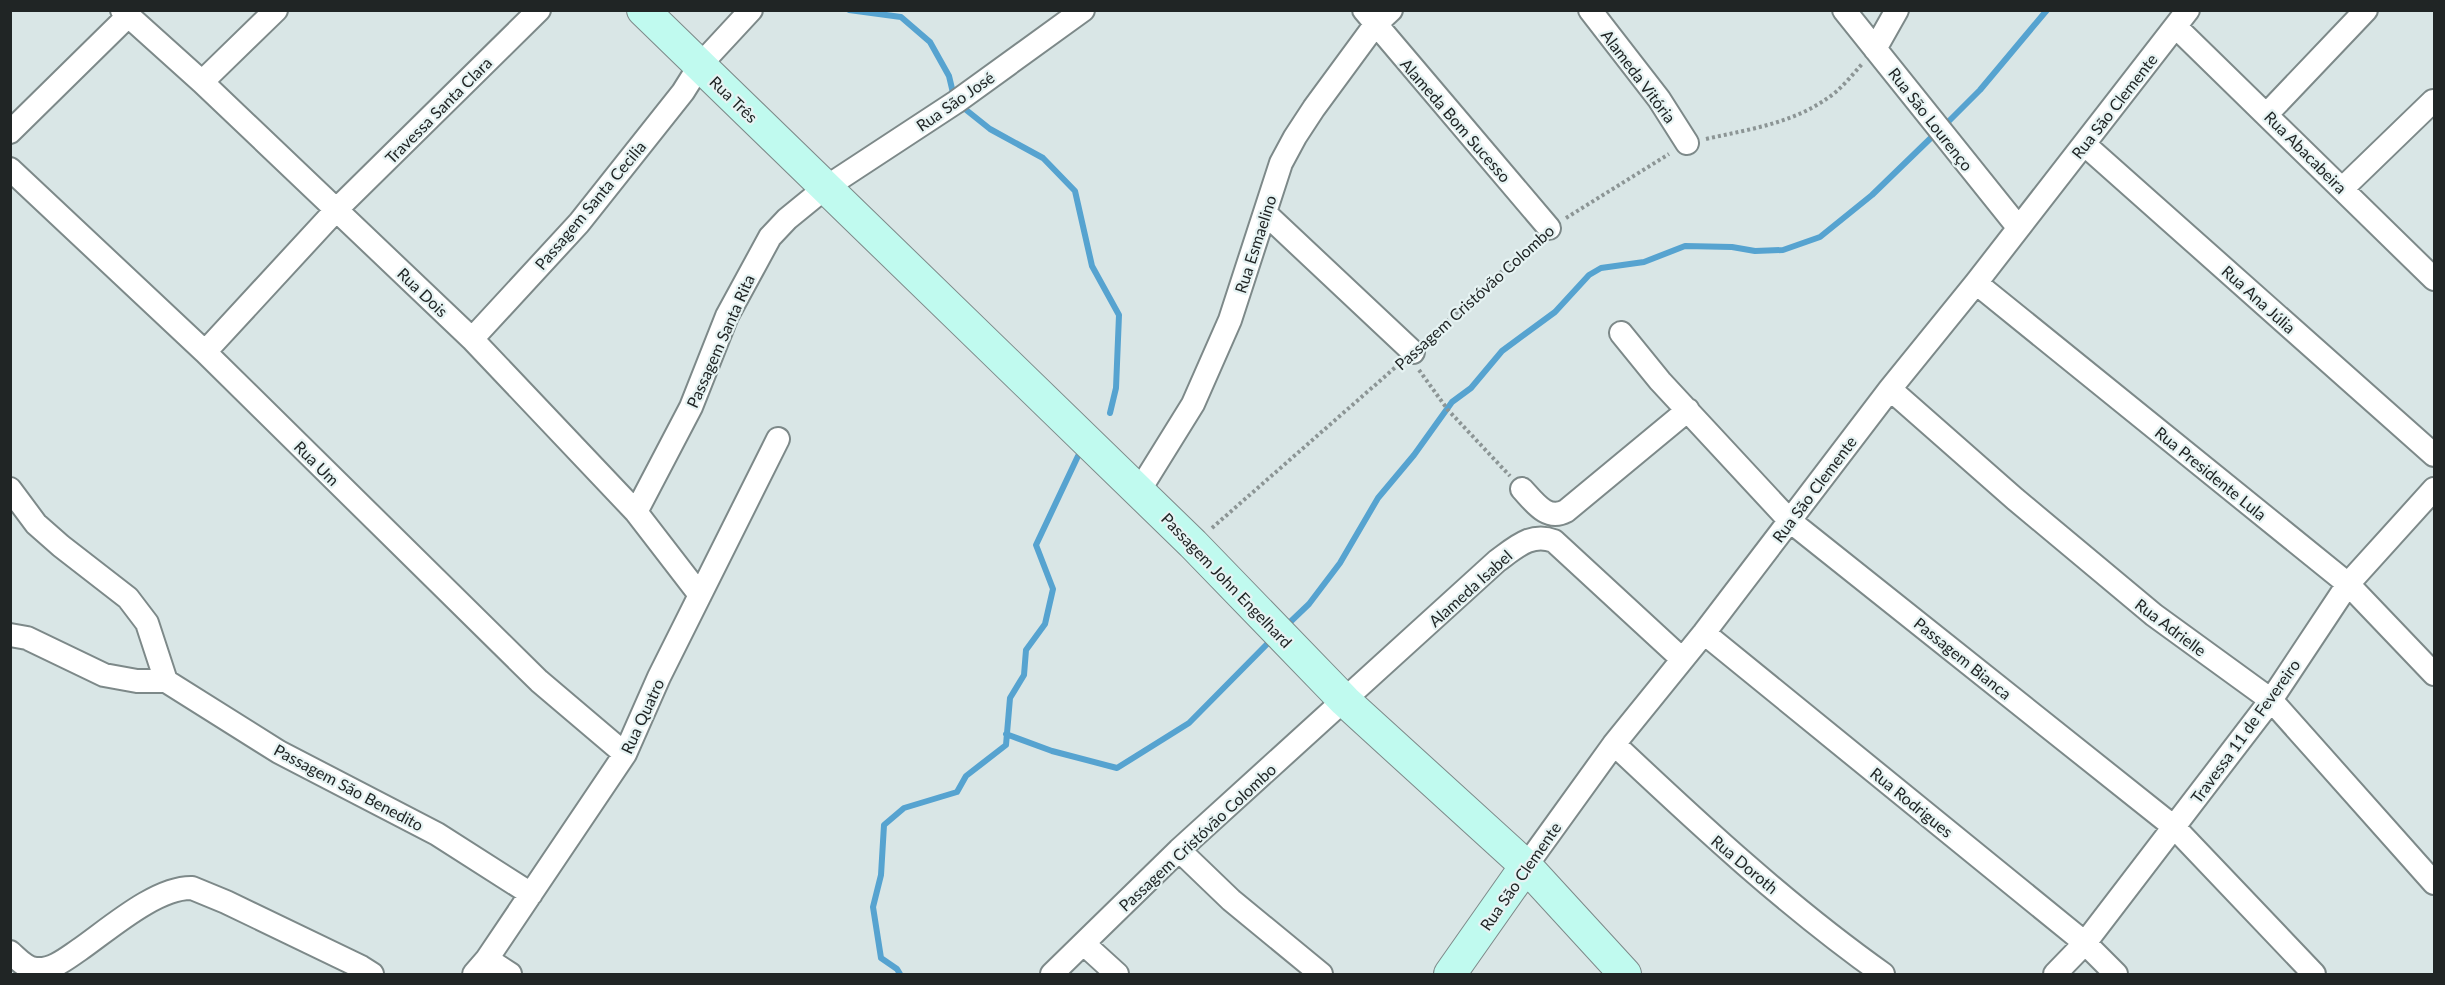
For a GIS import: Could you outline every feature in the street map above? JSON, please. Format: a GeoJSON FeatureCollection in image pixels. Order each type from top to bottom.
{"type":"FeatureCollection","features":[{"type":"Feature","properties":{"kind":"main road","name":"Rua Três"},"geometry":{"type":"LineString","coordinates":[[643,10],[825,188]]}},
{"type":"Feature","properties":{"kind":"main road","name":"Passagem John Engelhard"},"geometry":{"type":"LineString","coordinates":[[825,188],[1193,544],[1345,701],[1526,866],[1625,975]]}},
{"type":"Feature","properties":{"kind":"main road","name":"Rua São Clemente"},"geometry":{"type":"LineString","coordinates":[[1450,975],[1526,866]]}},
{"type":"Feature","properties":{"kind":"street"},"geometry":{"type":"LineString","coordinates":[[202,82],[276,10]]}},
{"type":"Feature","properties":{"kind":"street","name":"Travessa Santa Clara"},"geometry":{"type":"LineString","coordinates":[[205,352],[337,209],[539,10]]}},
{"type":"Feature","properties":{"kind":"street","name":"Passagem Santa Cecilia"},"geometry":{"type":"LineString","coordinates":[[472,339],[579,223],[683,93],[700,65],[752,10]]}},
{"type":"Feature","properties":{"kind":"street","name":"Rua São José"},"geometry":{"type":"LineString","coordinates":[[825,188],[956,102],[1083,10]]}},
{"type":"Feature","properties":{"kind":"street","name":"Alameda Vitória"},"geometry":{"type":"LineString","coordinates":[[1590,10],[1659,99],[1687,143]]}},
{"type":"Feature","properties":{"kind":"street","name":"Rua São Lourenço"},"geometry":{"type":"LineString","coordinates":[[1844,10],[2018,227]]}},
{"type":"Feature","properties":{"kind":"street"},"geometry":{"type":"LineString","coordinates":[[1875,49],[1897,10]]}},
{"type":"Feature","properties":{"kind":"street"},"geometry":{"type":"LineString","coordinates":[[2267,114],[2366,10]]}},
{"type":"Feature","properties":{"kind":"street"},"geometry":{"type":"LineString","coordinates":[[10,132],[125,13]]}},
{"type":"Feature","properties":{"kind":"street","name":"Rua Dois"},"geometry":{"type":"LineString","coordinates":[[125,13],[202,82],[472,339],[636,512],[700,595]]}},
{"type":"Feature","properties":{"kind":"street","name":"Rua Esmaelino"},"geometry":{"type":"LineString","coordinates":[[1139,491],[1193,404],[1230,320],[1281,163],[1295,137],[1377,16]]}},
{"type":"Feature","properties":{"kind":"street","name":"Alameda Bom Sucesso"},"geometry":{"type":"LineString","coordinates":[[1377,16],[1549,228]]}},
{"type":"Feature","properties":{"kind":"street","name":"Rua Abacabeira"},"geometry":{"type":"LineString","coordinates":[[2182,19],[2267,114],[2434,279]]}},
{"type":"Feature","properties":{"kind":"street","name":"Rua São Clemente"},"geometry":{"type":"LineString","coordinates":[[1526,866],[1614,744],[1704,633],[1890,388],[1976,283],[2182,19]]}},
{"type":"Feature","properties":{"kind":"street"},"geometry":{"type":"LineString","coordinates":[[2342,189],[2433,101]]}},
{"type":"Feature","properties":{"kind":"street","name":"Rua Ana Júlia"},"geometry":{"type":"LineString","coordinates":[[2084,144],[2434,455]]}},
{"type":"Feature","properties":{"kind":"street","name":"Rua Um"},"geometry":{"type":"LineString","coordinates":[[10,170],[205,352],[539,681],[625,754]]}},
{"type":"Feature","properties":{"kind":"street","name":"Passagem Santa Rita"},"geometry":{"type":"LineString","coordinates":[[636,512],[691,407],[727,316],[770,237],[786,219],[825,188]]}},
{"type":"Feature","properties":{"kind":"street"},"geometry":{"type":"LineString","coordinates":[[1265,213],[1411,354]]}},
{"type":"Feature","properties":{"kind":"street","name":"Rua Presidente Lula"},"geometry":{"type":"LineString","coordinates":[[1976,283],[2348,584],[2434,674]]}},
{"type":"Feature","properties":{"kind":"street","name":"Passagem Bianca"},"geometry":{"type":"LineString","coordinates":[[1621,333],[1790,521],[2174,827],[2314,975]]}},
{"type":"Feature","properties":{"kind":"street","name":"Rua Adrielle"},"geometry":{"type":"LineString","coordinates":[[1890,388],[2154,615],[2271,700],[2434,883]]}},
{"type":"Feature","properties":{"kind":"street"},"geometry":{"type":"LineString","coordinates":[[1522,489],[1546,512],[1559,515],[1566,512],[1688,410]]}},
{"type":"Feature","properties":{"kind":"street","name":"Rua Quatro"},"geometry":{"type":"LineString","coordinates":[[480,967],[625,754],[700,595],[778,439]]}},
{"type":"Feature","properties":{"kind":"street"},"geometry":{"type":"LineString","coordinates":[[10,489],[36,524],[52,539],[128,598],[147,623],[166,681],[137,681],[104,675],[27,638],[10,635]]}},
{"type":"Feature","properties":{"kind":"street","name":"Travessa 11 de Fevereiro"},"geometry":{"type":"LineString","coordinates":[[2055,975],[2085,943],[2271,700],[2348,584],[2434,489]]}},
{"type":"Feature","properties":{"kind":"street","name":"Alameda Isabel"},"geometry":{"type":"LineString","coordinates":[[1345,701],[1497,561],[1524,541],[1543,537],[1554,541],[1573,557],[1682,659]]}},
{"type":"Feature","properties":{"kind":"street","name":"Rua Rodrigues"},"geometry":{"type":"LineString","coordinates":[[1704,633],[2085,943],[2116,975]]}},
{"type":"Feature","properties":{"kind":"street","name":"Passagem São Benedito"},"geometry":{"type":"LineString","coordinates":[[166,681],[279,752],[437,834],[531,894]]}},
{"type":"Feature","properties":{"kind":"street","name":"Passagem Cristóvão Colombo"},"geometry":{"type":"LineString","coordinates":[[1052,975],[1179,850],[1345,701]]}},
{"type":"Feature","properties":{"kind":"street","name":"Rua Doroth"},"geometry":{"type":"LineString","coordinates":[[1614,744],[1724,847],[1840,944],[1883,975]]}},
{"type":"Feature","properties":{"kind":"street"},"geometry":{"type":"LineString","coordinates":[[1179,850],[1231,900],[1321,975]]}},
{"type":"Feature","properties":{"kind":"street"},"geometry":{"type":"LineString","coordinates":[[10,952],[33,972],[57,965],[147,904],[182,888],[192,888],[323,948],[372,975]]}},
{"type":"Feature","properties":{"kind":"street"},"geometry":{"type":"LineString","coordinates":[[1084,944],[1118,975]]}},
{"type":"Feature","properties":{"kind":"street"},"geometry":{"type":"LineString","coordinates":[[480,967],[510,975]]}},
{"type":"Feature","properties":{"kind":"path","name":"Passagem Cristóvão Colombo"},"geometry":{"type":"LineString","coordinates":[[1193,544],[1411,354],[1549,228],[1687,143],[1784,122],[1815,107],[1839,90],[1875,49]]}},
{"type":"Feature","properties":{"kind":"path"},"geometry":{"type":"LineString","coordinates":[[1411,354],[1448,410],[1522,489]]}},
{"type":"Feature","properties":{"kind":"waterway"},"geometry":{"type":"LineString","coordinates":[[849,10],[901,17],[930,42],[949,76],[954,97]]}},
{"type":"Feature","properties":{"kind":"waterway"},"geometry":{"type":"LineString","coordinates":[[1944,126],[1980,90],[2047,10]]}},
{"type":"Feature","properties":{"kind":"waterway"},"geometry":{"type":"LineString","coordinates":[[960,105],[990,129],[1043,158],[1075,191],[1092,266],[1119,315],[1116,388],[1110,413]]}},
{"type":"Feature","properties":{"kind":"waterway"},"geometry":{"type":"LineString","coordinates":[[1286,626],[1309,604],[1340,563],[1378,498],[1414,455],[1452,402],[1471,388],[1502,351],[1555,312],[1589,275],[1601,268],[1644,262],[1685,246],[1732,247],[1755,251],[1783,250],[1820,237],[1872,195],[1936,133]]}},
{"type":"Feature","properties":{"kind":"waterway"},"geometry":{"type":"LineString","coordinates":[[900,974],[897,969],[881,958],[873,907],[881,875],[884,825],[904,808],[957,792],[966,776],[1006,745],[1010,698],[1024,675],[1026,650],[1045,624],[1053,589],[1036,545],[1078,456]]}},
{"type":"Feature","properties":{"kind":"waterway"},"geometry":{"type":"LineString","coordinates":[[1006,734],[1052,751],[1117,768],[1189,723],[1272,639]]}}]}
